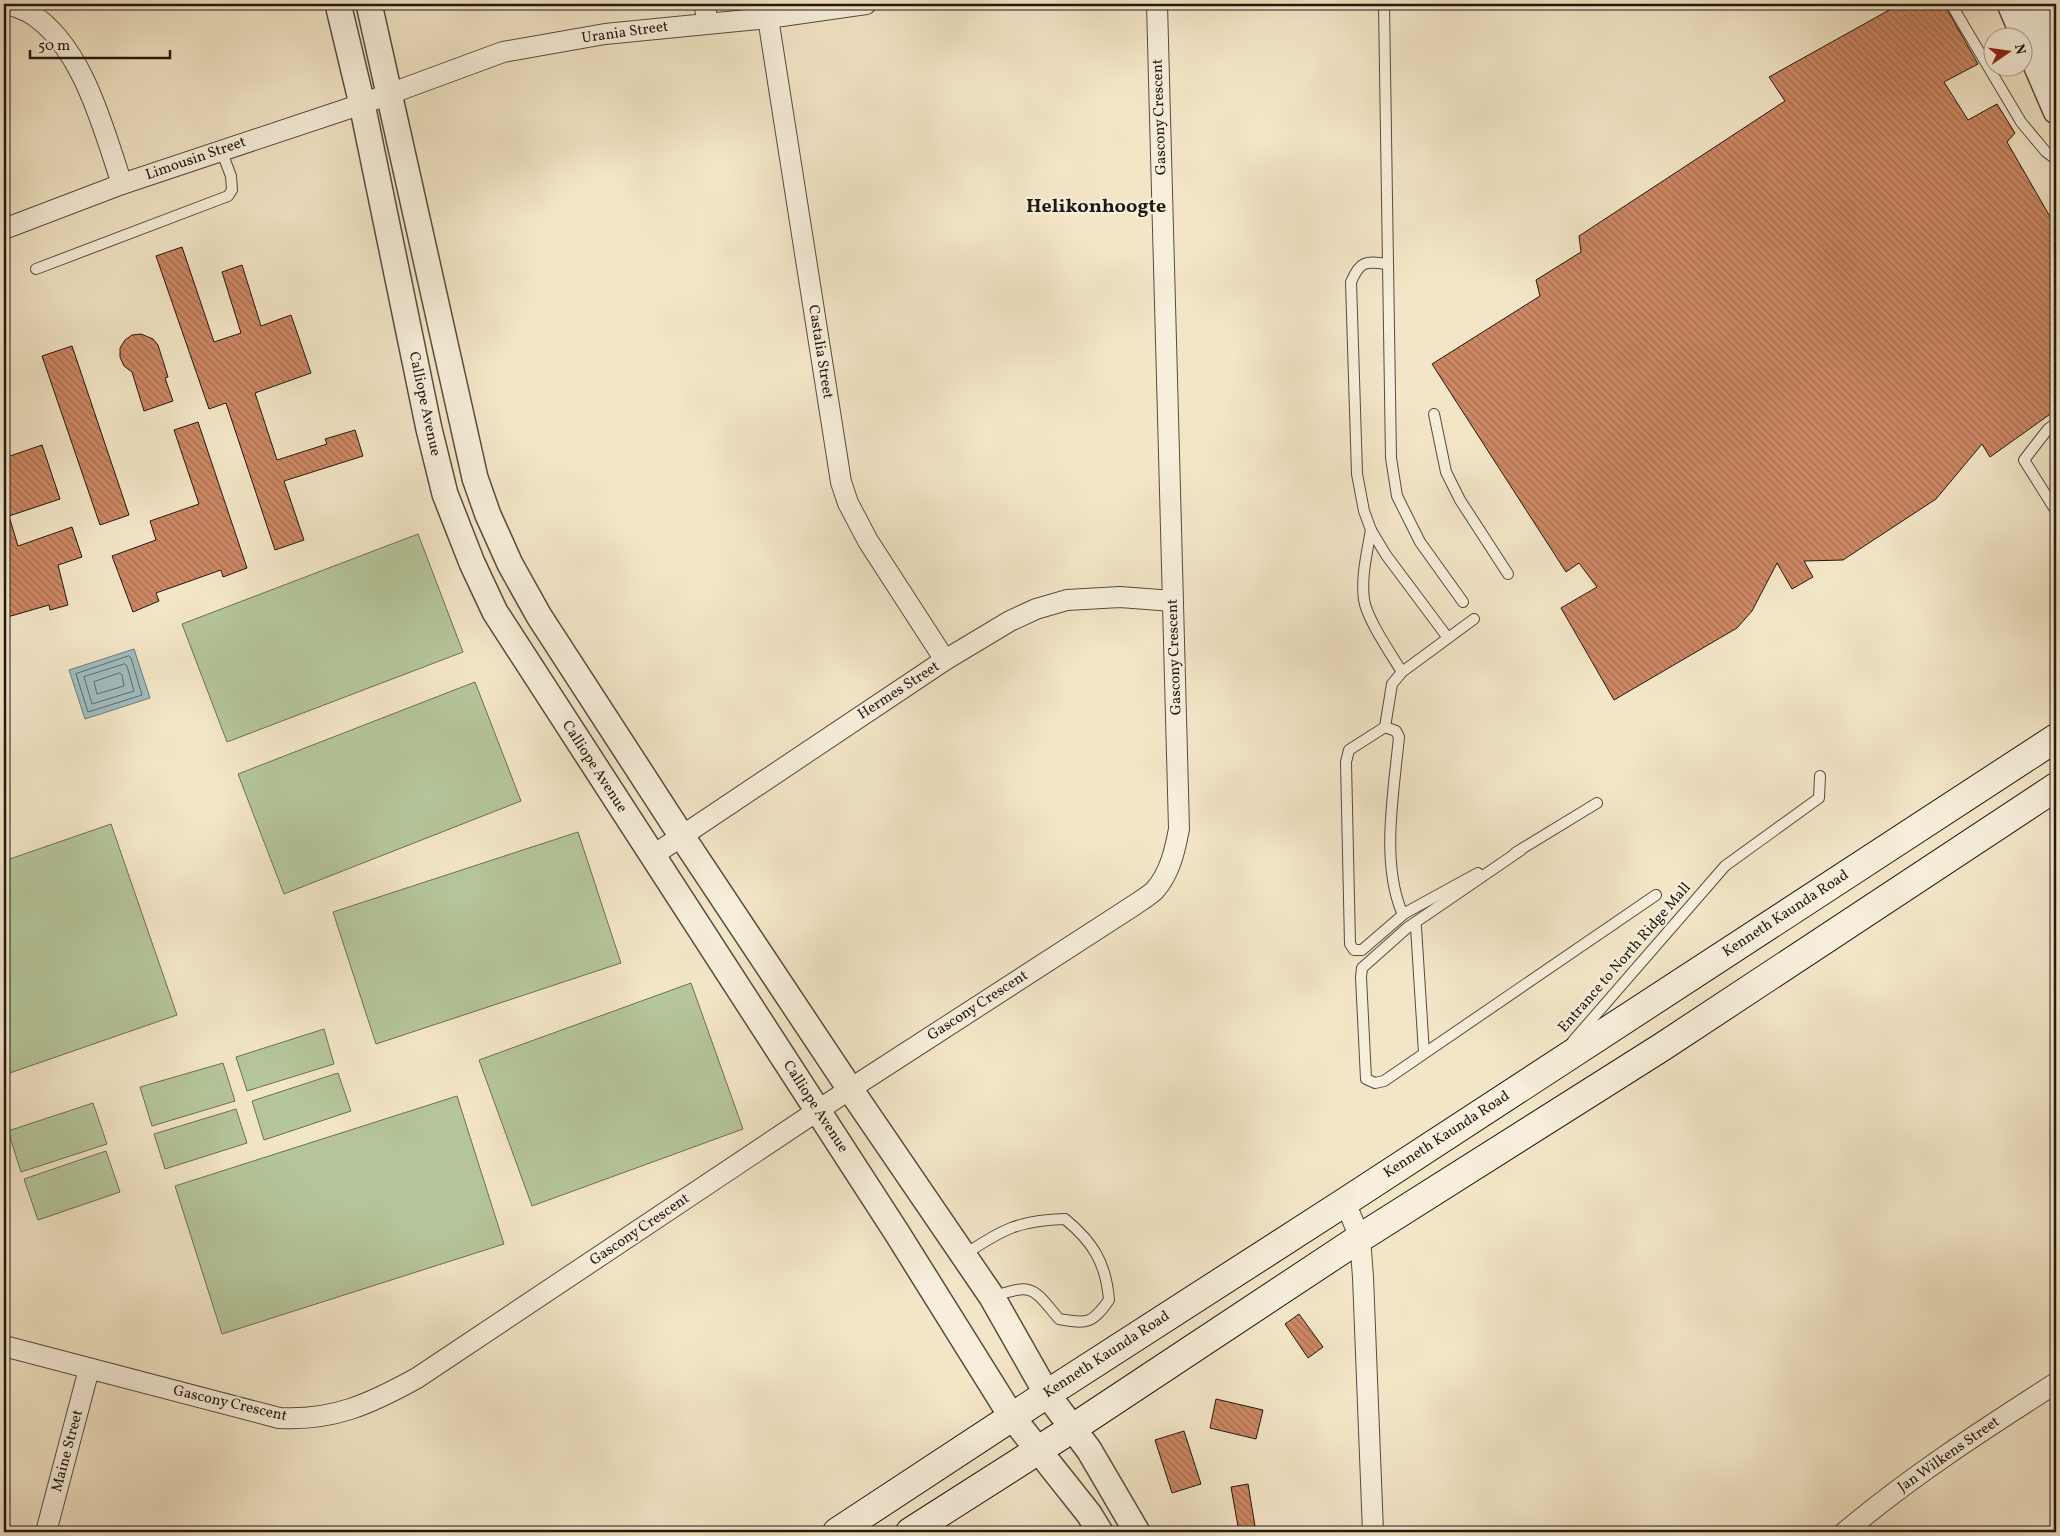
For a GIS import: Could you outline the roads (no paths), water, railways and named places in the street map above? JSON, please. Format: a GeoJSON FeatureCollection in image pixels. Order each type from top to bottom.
{"type":"FeatureCollection","features":[{"type":"Feature","properties":{"kind":"main road","name":"Kenneth Kaunda Road"},"geometry":{"type":"LineString","coordinates":[[837,1532],[2056,738]]}},
{"type":"Feature","properties":{"kind":"main road"},"geometry":{"type":"LineString","coordinates":[[910,1532],[1037,1451],[1360,1238],[1662,1047],[2056,787]]}},
{"type":"Feature","properties":{"kind":"street"},"geometry":{"type":"LineString","coordinates":[[8,4],[30,13],[47,27],[62,43],[78,68],[122,184]]}},
{"type":"Feature","properties":{"kind":"street","name":"Calliope Avenue"},"geometry":{"type":"LineString","coordinates":[[338,4],[362,104],[429,429],[445,494],[472,563],[495,612],[818,1111],[1012,1417],[1037,1451],[1089,1514],[1100,1532]]}},
{"type":"Feature","properties":{"kind":"street"},"geometry":{"type":"LineString","coordinates":[[370,4],[468,446],[488,515],[510,564],[539,616],[681,835],[850,1089],[992,1297],[1047,1394],[1101,1469],[1137,1532]]}},
{"type":"Feature","properties":{"kind":"street","name":"Urania Street"},"geometry":{"type":"LineString","coordinates":[[390,93],[503,52],[605,34],[706,13],[768,18],[866,4]]}},
{"type":"Feature","properties":{"kind":"street","name":"Gascony Crescent"},"geometry":{"type":"LineString","coordinates":[[4,1346],[279,1418],[328,1416],[356,1408],[388,1394],[417,1378],[850,1089],[1133,906],[1154,890],[1163,878],[1176,847],[1180,828],[1157,4]]}},
{"type":"Feature","properties":{"kind":"street"},"geometry":{"type":"LineString","coordinates":[[2010,4],[2056,111]]}},
{"type":"Feature","properties":{"kind":"street"},"geometry":{"type":"LineString","coordinates":[[2033,4],[2056,54]]}},
{"type":"Feature","properties":{"kind":"street","name":"Castalia Street"},"geometry":{"type":"LineString","coordinates":[[768,18],[842,482],[848,503],[868,541],[946,660]]}},
{"type":"Feature","properties":{"kind":"street","name":"Limousin Street"},"geometry":{"type":"LineString","coordinates":[[4,229],[122,184],[390,93]]}},
{"type":"Feature","properties":{"kind":"street","name":"Hermes Street"},"geometry":{"type":"LineString","coordinates":[[652,856],[946,660],[1010,621],[1036,609],[1067,600],[1120,597],[1173,601]]}},
{"type":"Feature","properties":{"kind":"street"},"geometry":{"type":"LineString","coordinates":[[1345,1202],[1360,1238],[1373,1532]]}},
{"type":"Feature","properties":{"kind":"street","name":"Maine Street"},"geometry":{"type":"LineString","coordinates":[[46,1532],[89,1369]]}},
{"type":"Feature","properties":{"kind":"street","name":"Jan Wilkens Street"},"geometry":{"type":"LineString","coordinates":[[1845,1532],[1874,1507],[1951,1450],[2056,1382]]}},
{"type":"Feature","properties":{"kind":"lane"},"geometry":{"type":"LineString","coordinates":[[1384,4],[1391,458],[1397,496],[1420,542],[1463,602]]}},
{"type":"Feature","properties":{"kind":"lane"},"geometry":{"type":"LineString","coordinates":[[1951,4],[2021,122],[2040,145],[2056,159]]}},
{"type":"Feature","properties":{"kind":"lane"},"geometry":{"type":"LineString","coordinates":[[36,269],[228,196],[232,190],[231,176],[221,150]]}},
{"type":"Feature","properties":{"kind":"lane"},"geometry":{"type":"LineString","coordinates":[[1387,264],[1363,263],[1356,270],[1351,282],[1357,474],[1364,511],[1371,530],[1386,555],[1448,638]]}},
{"type":"Feature","properties":{"kind":"lane"},"geometry":{"type":"LineString","coordinates":[[1434,414],[1446,472],[1460,500],[1508,574]]}},
{"type":"Feature","properties":{"kind":"lane"},"geometry":{"type":"LineString","coordinates":[[2056,423],[2048,429],[2024,460],[2052,496],[2056,511]]}},
{"type":"Feature","properties":{"kind":"lane"},"geometry":{"type":"LineString","coordinates":[[1371,530],[1364,572],[1364,602],[1402,672]]}},
{"type":"Feature","properties":{"kind":"lane"},"geometry":{"type":"LineString","coordinates":[[1474,619],[1402,672],[1392,684],[1385,727],[1349,750],[1346,762],[1350,944],[1354,950],[1362,950],[1405,913],[1521,850]]}},
{"type":"Feature","properties":{"kind":"lane"},"geometry":{"type":"LineString","coordinates":[[1385,727],[1396,731],[1398,737],[1390,831],[1395,886],[1400,907],[1405,913]]}},
{"type":"Feature","properties":{"kind":"lane","name":"Entrance to North Ridge Mall"},"geometry":{"type":"LineString","coordinates":[[1547,1070],[1725,866],[1818,798],[1820,776]]}},
{"type":"Feature","properties":{"kind":"lane"},"geometry":{"type":"LineString","coordinates":[[1597,802],[1521,850],[1413,926],[1407,928],[1362,968],[1366,1079],[1375,1083],[1384,1081],[1656,894]]}},
{"type":"Feature","properties":{"kind":"lane"},"geometry":{"type":"LineString","coordinates":[[1413,926],[1416,927],[1424,1053]]}},
{"type":"Feature","properties":{"kind":"lane"},"geometry":{"type":"LineString","coordinates":[[964,1255],[990,1238],[1017,1225],[1047,1219],[1065,1219],[1081,1232],[1095,1249],[1107,1279],[1109,1300],[1096,1317],[1078,1323],[1059,1319],[1036,1292],[1019,1288],[992,1297]]}},
{"type":"Feature","properties":{"kind":"water"},"geometry":{"type":"Polygon","coordinates":[[[134,649],[150,698],[85,719],[69,670],[134,649]]]}},
{"type":"Feature","properties":{"kind":"district","name":"Helikonhoogte"},"geometry":{"type":"Point","coordinates":[1096,207]}}]}
